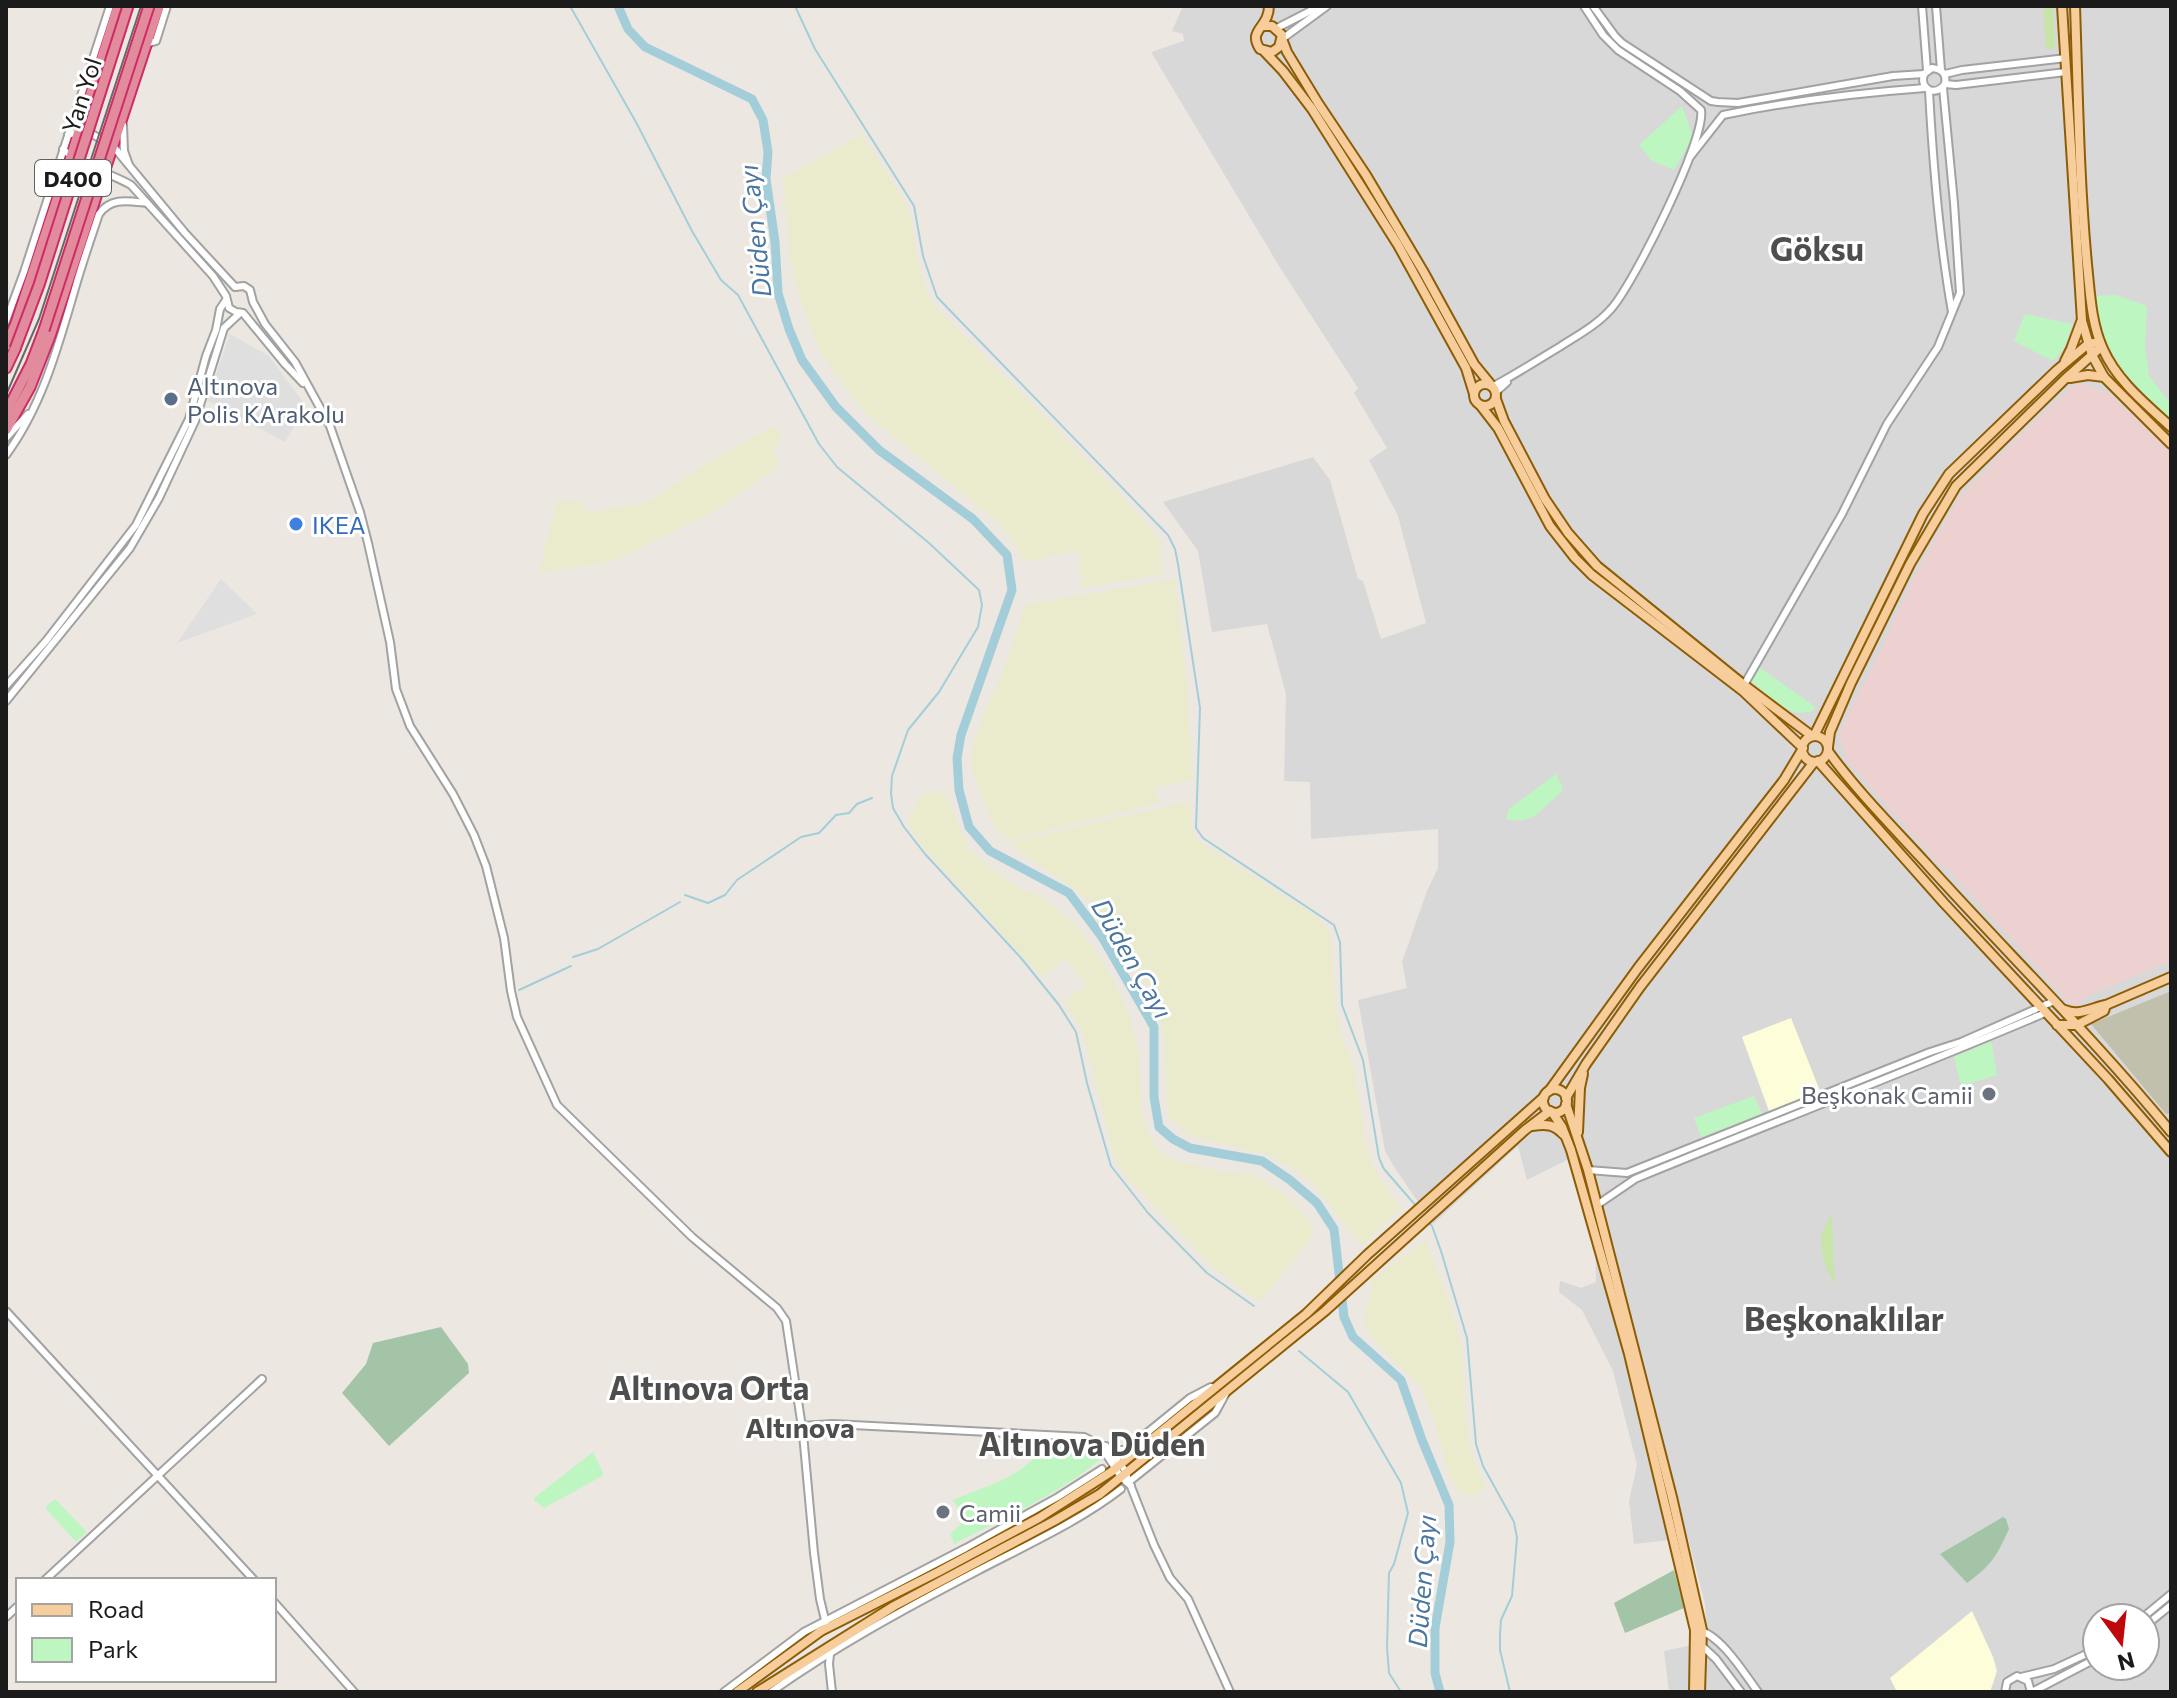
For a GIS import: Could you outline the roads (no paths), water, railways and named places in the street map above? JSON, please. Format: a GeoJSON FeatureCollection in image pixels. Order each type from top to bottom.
{"type":"FeatureCollection","features":[{"type":"Feature","properties":{"kind":"highway"},"geometry":{"type":"LineString","coordinates":[[11,348],[67,153],[115,18],[114,6]]}},
{"type":"Feature","properties":{"kind":"highway","name":"D400"},"geometry":{"type":"LineString","coordinates":[[6,368],[11,348],[39,285],[128,6]]}},
{"type":"Feature","properties":{"kind":"highway","name":"D400"},"geometry":{"type":"LineString","coordinates":[[6,413],[44,330],[149,6]]}},
{"type":"Feature","properties":{"kind":"highway"},"geometry":{"type":"LineString","coordinates":[[6,430],[30,387],[76,262],[123,115],[151,43],[159,6]]}},
{"type":"Feature","properties":{"kind":"main road"},"geometry":{"type":"LineString","coordinates":[[1270,6],[1269,16],[1255,37],[1257,46],[1283,71],[1312,109],[1392,235],[1466,368],[1476,401],[1498,428],[1550,526],[1575,558],[1592,575],[1743,691],[1802,749],[1806,758],[1816,762],[2108,1079],[2171,1152]]}},
{"type":"Feature","properties":{"kind":"main road"},"geometry":{"type":"LineString","coordinates":[[1270,6],[1287,52],[1366,175],[1474,364],[1494,391],[1504,421],[1545,499],[1568,533],[1597,566],[1744,685],[1813,736]]}},
{"type":"Feature","properties":{"kind":"main road"},"geometry":{"type":"LineString","coordinates":[[2062,6],[2082,321],[2092,355],[2104,377],[2171,444]]}},
{"type":"Feature","properties":{"kind":"main road"},"geometry":{"type":"LineString","coordinates":[[2075,6],[2080,175],[2092,309],[2100,344],[2127,386],[2171,427]]}},
{"type":"Feature","properties":{"kind":"main road"},"geometry":{"type":"LineString","coordinates":[[1263,26],[1277,28]]}},
{"type":"Feature","properties":{"kind":"main road"},"geometry":{"type":"LineString","coordinates":[[1264,51],[1276,50],[1282,39]]}},
{"type":"Feature","properties":{"kind":"main road"},"geometry":{"type":"LineString","coordinates":[[2062,366],[2082,321]]}},
{"type":"Feature","properties":{"kind":"main road"},"geometry":{"type":"LineString","coordinates":[[1813,736],[1923,514],[1949,474],[2062,366],[2088,344],[2100,344]]}},
{"type":"Feature","properties":{"kind":"main road"},"geometry":{"type":"LineString","coordinates":[[757,1692],[828,1651],[894,1606],[1127,1479],[1376,1267],[1532,1126],[1551,1112],[1562,1110],[1586,1064],[1644,982],[1816,762],[1825,758],[1830,732],[1851,683],[1910,564],[1956,486],[2100,344]]}},
{"type":"Feature","properties":{"kind":"main road"},"geometry":{"type":"LineString","coordinates":[[2065,379],[2088,375],[2104,377]]}},
{"type":"Feature","properties":{"kind":"main road"},"geometry":{"type":"LineString","coordinates":[[1474,394],[1480,385],[1494,391]]}},
{"type":"Feature","properties":{"kind":"main road"},"geometry":{"type":"LineString","coordinates":[[1481,406],[1491,405],[1494,391]]}},
{"type":"Feature","properties":{"kind":"main road"},"geometry":{"type":"LineString","coordinates":[[737,1692],[828,1624],[938,1572],[1071,1499],[1119,1466],[1320,1300],[1546,1094],[1638,968],[1784,780],[1806,739],[1813,736],[1822,737],[1864,795],[2057,1004],[2082,1025],[2171,1132]]}},
{"type":"Feature","properties":{"kind":"main road"},"geometry":{"type":"LineString","coordinates":[[2057,1004],[2073,1013],[2106,1005],[2171,977]]}},
{"type":"Feature","properties":{"kind":"main road"},"geometry":{"type":"LineString","coordinates":[[2044,1013],[2057,1004]]}},
{"type":"Feature","properties":{"kind":"main road"},"geometry":{"type":"LineString","coordinates":[[2057,1025],[2082,1025],[2104,1011],[2106,1005]]}},
{"type":"Feature","properties":{"kind":"main road"},"geometry":{"type":"LineString","coordinates":[[1579,1141],[1580,1088],[1586,1064]]}},
{"type":"Feature","properties":{"kind":"main road"},"geometry":{"type":"LineString","coordinates":[[1546,1094],[1559,1090],[1566,1101],[1588,1170],[1672,1497],[1698,1636],[1700,1692]]}},
{"type":"Feature","properties":{"kind":"main road"},"geometry":{"type":"LineString","coordinates":[[1546,1094],[1544,1105],[1567,1138],[1629,1354],[1698,1636],[1694,1692]]}},
{"type":"Feature","properties":{"kind":"main road"},"geometry":{"type":"LineString","coordinates":[[1532,1126],[1557,1127],[1567,1138]]}},
{"type":"Feature","properties":{"kind":"main road"},"geometry":{"type":"LineString","coordinates":[[828,1624],[841,1640]]}},
{"type":"Feature","properties":{"kind":"main road"},"geometry":{"type":"LineString","coordinates":[[812,1637],[828,1651]]}},
{"type":"Feature","properties":{"kind":"street","name":"Yan Yol"},"geometry":{"type":"LineString","coordinates":[[73,134],[114,6]]}},
{"type":"Feature","properties":{"kind":"street"},"geometry":{"type":"LineString","coordinates":[[151,43],[167,6]]}},
{"type":"Feature","properties":{"kind":"street"},"geometry":{"type":"LineString","coordinates":[[1277,28],[1320,6]]}},
{"type":"Feature","properties":{"kind":"street"},"geometry":{"type":"LineString","coordinates":[[1282,39],[1327,6]]}},
{"type":"Feature","properties":{"kind":"street"},"geometry":{"type":"LineString","coordinates":[[1584,6],[1603,35],[1618,50],[1680,91],[1708,122],[1715,122]]}},
{"type":"Feature","properties":{"kind":"street"},"geometry":{"type":"LineString","coordinates":[[1593,6],[1622,43],[1714,101],[1722,108],[1723,115]]}},
{"type":"Feature","properties":{"kind":"street"},"geometry":{"type":"LineString","coordinates":[[1922,6],[1926,72],[1923,84],[1927,89],[1934,184],[1952,312]]}},
{"type":"Feature","properties":{"kind":"street"},"geometry":{"type":"LineString","coordinates":[[1744,685],[1842,514],[1887,424],[1938,347],[1960,293],[1936,6]]}},
{"type":"Feature","properties":{"kind":"street"},"geometry":{"type":"LineString","coordinates":[[1494,391],[1592,326],[1612,308],[1639,267],[1676,190],[1690,157],[1704,104],[1714,101],[1738,103],[1937,68],[1943,72],[2066,58]]}},
{"type":"Feature","properties":{"kind":"street"},"geometry":{"type":"LineString","coordinates":[[1690,157],[1723,115],[1783,103],[1874,91],[1927,89],[1934,92],[1944,86],[2066,72]]}},
{"type":"Feature","properties":{"kind":"street"},"geometry":{"type":"LineString","coordinates":[[123,115],[124,151],[130,168]]}},
{"type":"Feature","properties":{"kind":"street"},"geometry":{"type":"LineString","coordinates":[[73,134],[92,134],[113,146],[235,287]]}},
{"type":"Feature","properties":{"kind":"street","name":"Yan Yol"},"geometry":{"type":"LineString","coordinates":[[6,321],[67,153]]}},
{"type":"Feature","properties":{"kind":"street"},"geometry":{"type":"LineString","coordinates":[[67,153],[126,182],[148,203],[213,276],[229,308],[241,313],[309,388]]}},
{"type":"Feature","properties":{"kind":"street"},"geometry":{"type":"LineString","coordinates":[[125,201],[129,190],[126,182]]}},
{"type":"Feature","properties":{"kind":"street"},"geometry":{"type":"LineString","coordinates":[[6,455],[51,368],[99,214],[110,203],[148,203]]}},
{"type":"Feature","properties":{"kind":"street"},"geometry":{"type":"LineString","coordinates":[[76,262],[77,281]]}},
{"type":"Feature","properties":{"kind":"street"},"geometry":{"type":"LineString","coordinates":[[6,686],[46,641],[136,525],[189,419],[220,309],[229,290],[240,285],[247,288],[265,324],[295,362],[330,426],[360,512],[390,642],[396,689],[410,726],[453,794],[486,866],[504,938],[517,1017],[557,1105],[645,1193],[777,1308],[786,1321],[814,1553],[828,1624]]}},
{"type":"Feature","properties":{"kind":"street"},"geometry":{"type":"LineString","coordinates":[[6,701],[130,548],[159,498],[195,421],[224,328],[253,302]]}},
{"type":"Feature","properties":{"kind":"street"},"geometry":{"type":"LineString","coordinates":[[6,438],[30,412]]}},
{"type":"Feature","properties":{"kind":"street"},"geometry":{"type":"LineString","coordinates":[[1588,1170],[1627,1173],[1930,1052],[2044,1013]]}},
{"type":"Feature","properties":{"kind":"street"},"geometry":{"type":"LineString","coordinates":[[1597,1205],[1635,1179],[1947,1055],[2044,1013]]}},
{"type":"Feature","properties":{"kind":"street"},"geometry":{"type":"LineString","coordinates":[[6,1311],[252,1578]]}},
{"type":"Feature","properties":{"kind":"street"},"geometry":{"type":"LineString","coordinates":[[47,1578],[262,1379]]}},
{"type":"Feature","properties":{"kind":"street"},"geometry":{"type":"LineString","coordinates":[[1110,1450],[1126,1450],[1190,1398],[1222,1383]]}},
{"type":"Feature","properties":{"kind":"street"},"geometry":{"type":"LineString","coordinates":[[801,1426],[833,1424],[1084,1437],[1101,1446],[1119,1466]]}},
{"type":"Feature","properties":{"kind":"street"},"geometry":{"type":"LineString","coordinates":[[1101,1446],[1110,1450],[1127,1479],[1170,1578],[1188,1599],[1230,1692]]}},
{"type":"Feature","properties":{"kind":"street"},"geometry":{"type":"LineString","coordinates":[[724,1692],[804,1632],[828,1624],[1058,1497],[1102,1469]]}},
{"type":"Feature","properties":{"kind":"street"},"geometry":{"type":"LineString","coordinates":[[771,1692],[828,1651],[1074,1519],[1121,1489]]}},
{"type":"Feature","properties":{"kind":"street"},"geometry":{"type":"LineString","coordinates":[[1058,1497],[1071,1499]]}},
{"type":"Feature","properties":{"kind":"street"},"geometry":{"type":"LineString","coordinates":[[1074,1519],[1080,1505]]}},
{"type":"Feature","properties":{"kind":"street"},"geometry":{"type":"LineString","coordinates":[[276,1604],[354,1692]]}},
{"type":"Feature","properties":{"kind":"street"},"geometry":{"type":"LineString","coordinates":[[1741,1692],[1698,1636],[1710,1633],[1758,1692]]}},
{"type":"Feature","properties":{"kind":"street"},"geometry":{"type":"LineString","coordinates":[[828,1651],[832,1692]]}},
{"type":"Feature","properties":{"kind":"street"},"geometry":{"type":"LineString","coordinates":[[2004,1691],[2010,1679],[2054,1669],[2081,1656]]}},
{"type":"Feature","properties":{"kind":"street"},"geometry":{"type":"LineString","coordinates":[[2021,1677],[2028,1681],[2031,1692],[2081,1666]]}},
{"type":"Feature","properties":{"kind":"waterway"},"geometry":{"type":"LineString","coordinates":[[570,6],[637,124],[692,231],[721,280],[738,295],[819,444],[837,467],[929,543],[979,590],[982,605],[978,627],[939,692],[908,730],[892,776],[893,808],[925,854],[1021,958],[1059,1005],[1076,1032],[1111,1166],[1148,1213],[1207,1273],[1254,1306]]}},
{"type":"Feature","properties":{"kind":"waterway","name":"Düden Çayı"},"geometry":{"type":"LineString","coordinates":[[618,6],[628,29],[645,47],[752,99],[763,120],[768,152],[766,179],[778,293],[802,360],[836,407],[879,450],[973,519],[1007,555],[1012,590],[961,735],[957,758],[959,790],[969,827],[990,851],[1069,893],[1102,937],[1154,1027],[1154,1097],[1159,1127],[1190,1148],[1262,1161],[1317,1203],[1334,1229],[1344,1317],[1353,1337],[1401,1380],[1449,1505],[1450,1542],[1435,1628],[1435,1673],[1440,1692]]}},
{"type":"Feature","properties":{"kind":"waterway"},"geometry":{"type":"LineString","coordinates":[[795,6],[815,49],[914,206],[923,256],[937,297],[1168,535],[1178,564],[1200,708],[1196,828],[1203,838],[1334,925],[1340,942],[1342,1005],[1363,1060],[1379,1158],[1384,1169],[1417,1207]]}},
{"type":"Feature","properties":{"kind":"waterway"},"geometry":{"type":"LineString","coordinates":[[685,895],[708,903],[725,895],[737,880],[801,837],[819,833],[836,815],[849,813],[857,804],[872,798]]}},
{"type":"Feature","properties":{"kind":"waterway"},"geometry":{"type":"LineString","coordinates":[[573,957],[598,949],[680,902]]}},
{"type":"Feature","properties":{"kind":"waterway"},"geometry":{"type":"LineString","coordinates":[[519,990],[571,966]]}},
{"type":"Feature","properties":{"kind":"waterway"},"geometry":{"type":"LineString","coordinates":[[1428,1222],[1441,1251],[1467,1338],[1476,1444],[1483,1466],[1514,1522],[1517,1538],[1512,1596],[1501,1620],[1500,1634],[1500,1650],[1510,1692]]}},
{"type":"Feature","properties":{"kind":"waterway"},"geometry":{"type":"LineString","coordinates":[[1299,1351],[1348,1392],[1401,1483],[1408,1513],[1389,1573],[1387,1647],[1389,1673],[1401,1692]]}},
{"type":"Feature","properties":{"kind":"tram line"},"geometry":{"type":"LineString","coordinates":[[6,395],[39,319],[141,6]]}},
{"type":"Feature","properties":{"kind":"place","name":"Altınova Polis KArakolu"},"geometry":{"type":"Point","coordinates":[171,399]}},
{"type":"Feature","properties":{"kind":"place","name":"IKEA"},"geometry":{"type":"Point","coordinates":[296,524]}},
{"type":"Feature","properties":{"kind":"place","name":"Beşkonak Camii"},"geometry":{"type":"Point","coordinates":[1989,1094]}},
{"type":"Feature","properties":{"kind":"place","name":"Camii"},"geometry":{"type":"Point","coordinates":[943,1512]}},
{"type":"Feature","properties":{"kind":"district","name":"Göksu"},"geometry":{"type":"Point","coordinates":[1817,248]}},
{"type":"Feature","properties":{"kind":"district","name":"Beşkonaklılar"},"geometry":{"type":"Point","coordinates":[1844,1318]}},
{"type":"Feature","properties":{"kind":"district","name":"Altınova Orta"},"geometry":{"type":"Point","coordinates":[709,1387]}},
{"type":"Feature","properties":{"kind":"district","name":"Altınova"},"geometry":{"type":"Point","coordinates":[800,1427]}},
{"type":"Feature","properties":{"kind":"district","name":"Altınova Düden"},"geometry":{"type":"Point","coordinates":[1092,1443]}}]}
